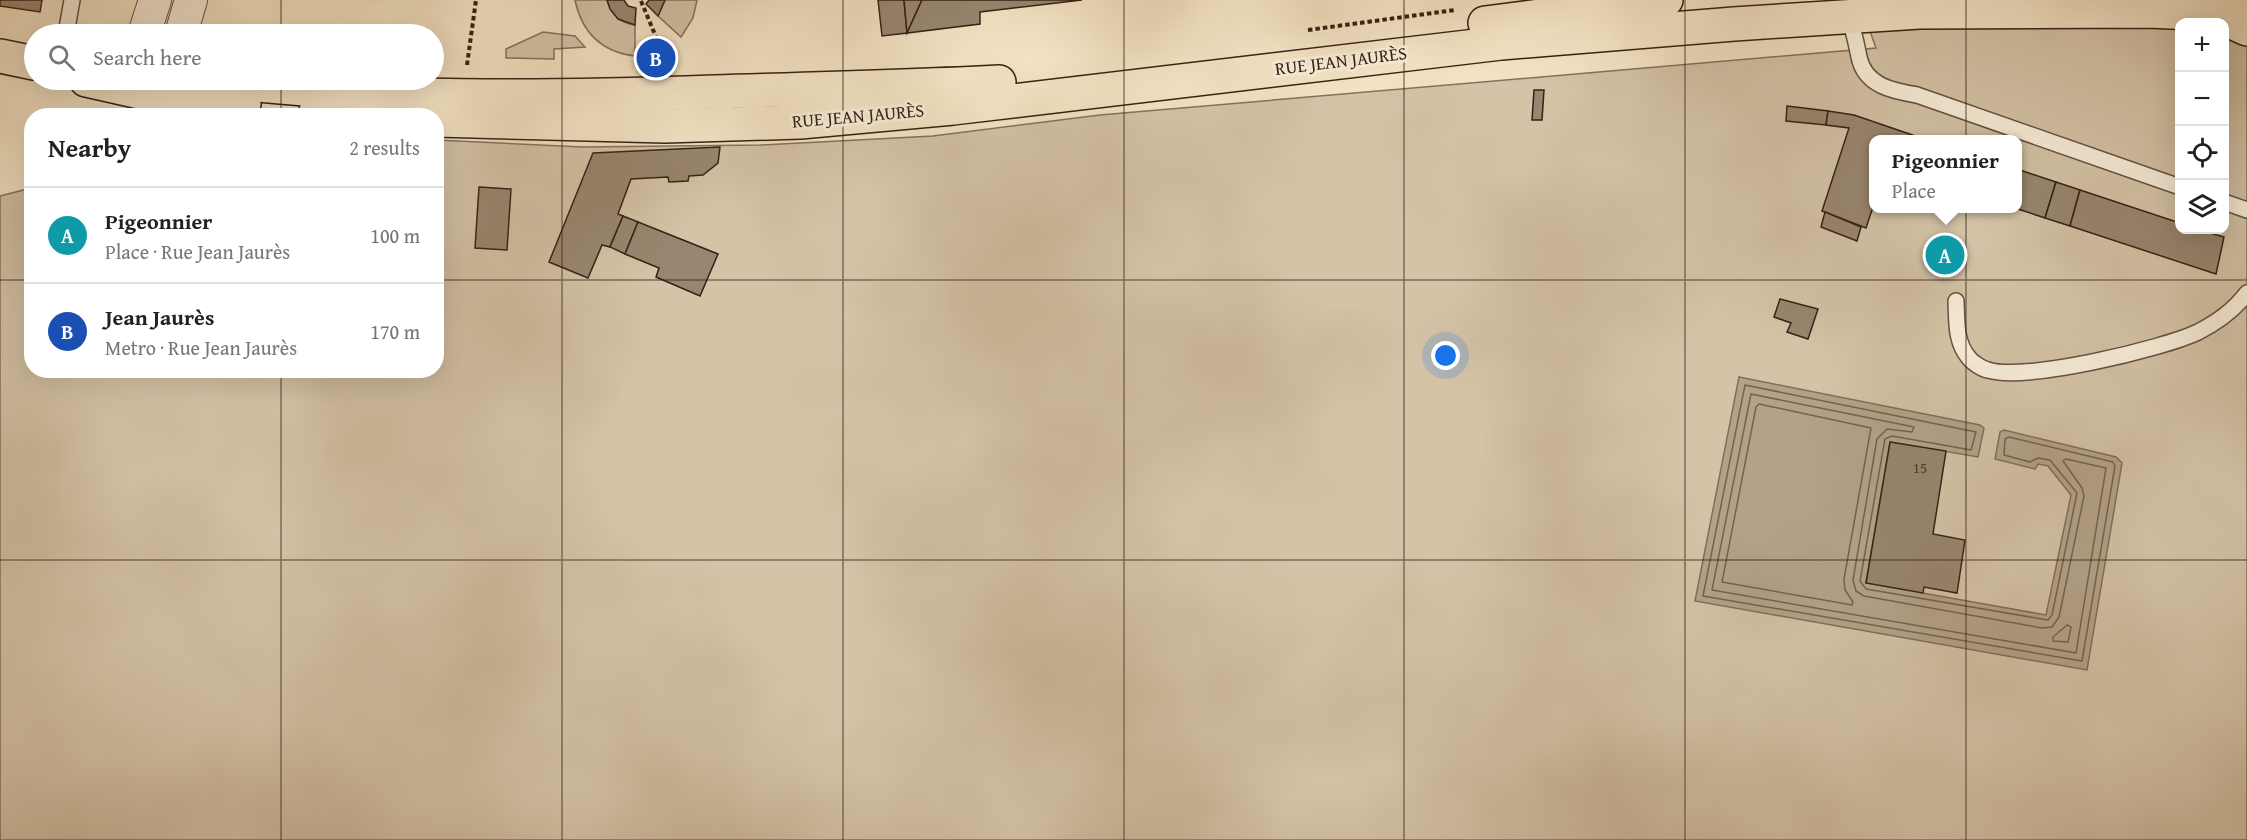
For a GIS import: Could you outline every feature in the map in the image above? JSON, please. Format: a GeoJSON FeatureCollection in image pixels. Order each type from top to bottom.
{"type":"FeatureCollection","features":[{"type":"Feature","properties":{"kind":"main road","name":"RUE JEAN JAURÈS"},"geometry":{"type":"LineString","coordinates":[[336,90],[472,96],[656,94],[966,84],[1098,71],[1666,0]]}},
{"type":"Feature","properties":{"kind":"main road","name":"RUE JEAN JAURÈS"},"geometry":{"type":"LineString","coordinates":[[444,120],[665,126],[816,121],[974,105],[1501,43],[1848,15],[1919,12],[2211,13],[2247,16]]}},
{"type":"Feature","properties":{"kind":"main road"},"geometry":{"type":"LineString","coordinates":[[2211,13],[2247,29]]}},
{"type":"Feature","properties":{"kind":"main road"},"geometry":{"type":"LineString","coordinates":[[0,56],[24,61]]}},
{"type":"Feature","properties":{"kind":"main road"},"geometry":{"type":"LineString","coordinates":[[180,90],[314,108]]}},
{"type":"Feature","properties":{"kind":"street"},"geometry":{"type":"LineString","coordinates":[[147,24],[155,0]]}},
{"type":"Feature","properties":{"kind":"street"},"geometry":{"type":"LineString","coordinates":[[184,24],[190,0]]}},
{"type":"Feature","properties":{"kind":"lane"},"geometry":{"type":"LineString","coordinates":[[68,24],[72,0]]}},
{"type":"Feature","properties":{"kind":"lane"},"geometry":{"type":"LineString","coordinates":[[1848,15],[1856,33],[1859,60],[1871,78],[1886,90],[1917,95],[2175,185]]}},
{"type":"Feature","properties":{"kind":"lane"},"geometry":{"type":"LineString","coordinates":[[2229,204],[2247,210]]}},
{"type":"Feature","properties":{"kind":"lane"},"geometry":{"type":"LineString","coordinates":[[1956,301],[1959,342],[1969,359],[1988,370],[2022,373],[2118,358],[2197,332],[2237,307],[2247,292]]}},
{"type":"Feature","properties":{"kind":"path"},"geometry":{"type":"LineString","coordinates":[[641,1],[666,61]]}},
{"type":"Feature","properties":{"kind":"path"},"geometry":{"type":"LineString","coordinates":[[1297,31],[1467,9]]}},
{"type":"Feature","properties":{"kind":"shaded area"},"geometry":{"type":"Polygon","coordinates":[[[575,0],[607,0],[617,17],[635,25],[635,56],[613,50],[595,39],[583,22],[575,0]]]}},
{"type":"Feature","properties":{"kind":"shaded area"},"geometry":{"type":"Polygon","coordinates":[[[665,0],[697,0],[693,18],[681,37],[658,16],[665,0]]]}},
{"type":"Feature","properties":{"kind":"shaded area"},"geometry":{"type":"Polygon","coordinates":[[[1859,0],[2247,0],[2247,840],[0,840],[0,196],[24,190],[24,378],[444,378],[444,140],[582,147],[760,145],[933,136],[1100,115],[1876,48],[1859,0]]]}},
{"type":"Feature","properties":{"kind":"shaded area"},"geometry":{"type":"Polygon","coordinates":[[[543,32],[575,36],[585,47],[554,49],[554,59],[506,58],[506,49],[543,32]]]}},
{"type":"Feature","properties":{"kind":"water"},"geometry":{"type":"Polygon","coordinates":[[[1739,377],[1980,425],[1984,428],[1978,457],[1890,442],[1866,583],[2046,615],[2071,495],[2048,466],[2038,464],[2035,469],[1995,459],[2000,432],[2004,430],[2116,457],[2122,463],[2087,670],[1695,601],[1739,377]]]}},
{"type":"Feature","properties":{"kind":"building"},"geometry":{"type":"Polygon","coordinates":[[[0,0],[42,0],[40,12],[0,6],[0,0]]]}},
{"type":"Feature","properties":{"kind":"building"},"geometry":{"type":"Polygon","coordinates":[[[607,0],[624,0],[628,6],[636,8],[635,25],[618,19],[610,9],[607,0]]]}},
{"type":"Feature","properties":{"kind":"building"},"geometry":{"type":"Polygon","coordinates":[[[649,0],[665,0],[658,16],[646,4],[649,0]]]}},
{"type":"Feature","properties":{"kind":"building"},"geometry":{"type":"Polygon","coordinates":[[[878,0],[904,0],[907,33],[882,36],[878,0]]]}},
{"type":"Feature","properties":{"kind":"building"},"geometry":{"type":"Polygon","coordinates":[[[904,0],[922,0],[907,33],[904,0]]]}},
{"type":"Feature","properties":{"kind":"building"},"geometry":{"type":"Polygon","coordinates":[[[922,0],[1082,0],[980,12],[980,24],[907,33],[922,0]]]}},
{"type":"Feature","properties":{"kind":"building"},"geometry":{"type":"Polygon","coordinates":[[[1534,90],[1544,90],[1542,120],[1532,120],[1534,90]]]}},
{"type":"Feature","properties":{"kind":"building"},"geometry":{"type":"Polygon","coordinates":[[[1787,106],[1828,111],[1826,125],[1786,121],[1787,106]]]}},
{"type":"Feature","properties":{"kind":"building"},"geometry":{"type":"Polygon","coordinates":[[[1828,111],[1854,115],[1912,135],[1869,135],[1869,213],[1871,213],[1866,228],[1822,211],[1849,128],[1826,125],[1828,111]]]}},
{"type":"Feature","properties":{"kind":"building"},"geometry":{"type":"Polygon","coordinates":[[[720,147],[718,163],[703,175],[689,176],[688,181],[669,182],[668,177],[631,179],[618,214],[623,216],[610,247],[602,245],[588,278],[549,262],[593,153],[720,147]]]}},
{"type":"Feature","properties":{"kind":"building"},"geometry":{"type":"Polygon","coordinates":[[[2022,171],[2056,182],[2045,218],[2022,210],[2022,171]]]}},
{"type":"Feature","properties":{"kind":"building"},"geometry":{"type":"Polygon","coordinates":[[[2056,182],[2080,190],[2070,226],[2045,218],[2056,182]]]}},
{"type":"Feature","properties":{"kind":"building"},"geometry":{"type":"Polygon","coordinates":[[[479,187],[511,189],[507,250],[475,248],[479,187]]]}},
{"type":"Feature","properties":{"kind":"building"},"geometry":{"type":"Polygon","coordinates":[[[2080,190],[2175,221],[2175,234],[2214,234],[2224,237],[2216,274],[2070,226],[2080,190]]]}},
{"type":"Feature","properties":{"kind":"building"},"geometry":{"type":"Polygon","coordinates":[[[1825,212],[1861,227],[1857,241],[1821,227],[1825,212]]]}},
{"type":"Feature","properties":{"kind":"building"},"geometry":{"type":"Polygon","coordinates":[[[623,216],[638,222],[625,254],[610,247],[623,216]]]}},
{"type":"Feature","properties":{"kind":"building"},"geometry":{"type":"Polygon","coordinates":[[[638,222],[718,254],[700,296],[656,277],[659,268],[625,254],[638,222]]]}},
{"type":"Feature","properties":{"kind":"building"},"geometry":{"type":"Polygon","coordinates":[[[1945,238],[1956,243],[1961,254],[1956,265],[1945,270],[1934,265],[1929,254],[1934,243],[1945,238]]]}},
{"type":"Feature","properties":{"kind":"building"},"geometry":{"type":"Polygon","coordinates":[[[1780,299],[1818,309],[1808,339],[1787,332],[1791,323],[1774,317],[1780,299]]]}},
{"type":"Feature","properties":{"kind":"building"},"geometry":{"type":"Polygon","coordinates":[[[1890,442],[1946,451],[1933,534],[1965,540],[1957,593],[1924,587],[1923,593],[1866,583],[1890,442]]]}},
{"type":"Feature","properties":{"kind":"place","name":"Jean Jaurès"},"geometry":{"type":"Point","coordinates":[656,58]}},
{"type":"Feature","properties":{"kind":"place","name":"Pigeonnier"},"geometry":{"type":"Point","coordinates":[1945,255]}}]}
